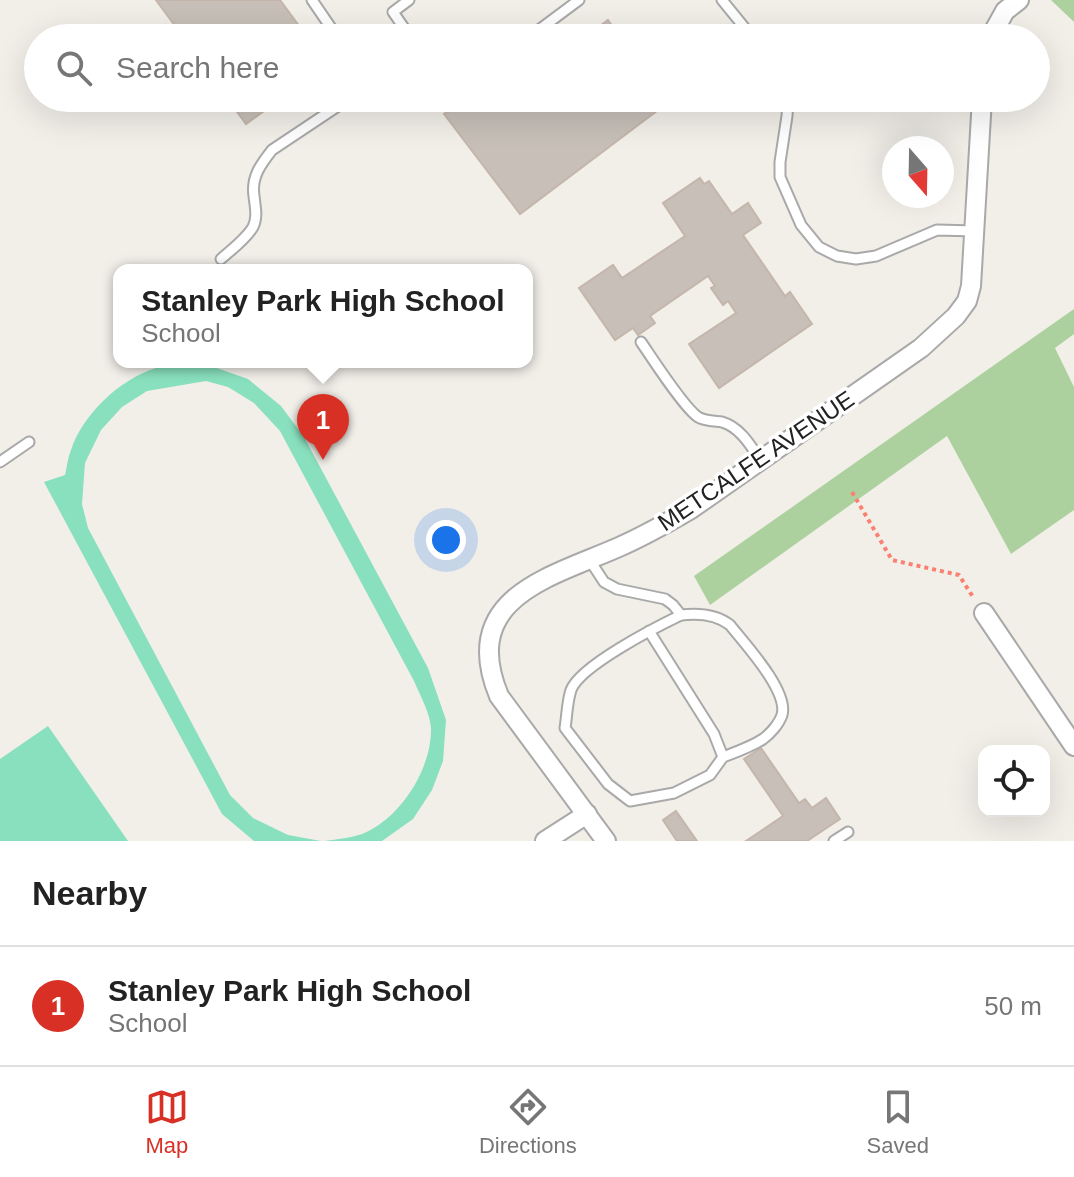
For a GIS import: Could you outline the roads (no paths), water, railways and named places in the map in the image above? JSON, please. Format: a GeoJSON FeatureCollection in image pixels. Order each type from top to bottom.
{"type":"FeatureCollection","features":[{"type":"Feature","properties":{"kind":"street"},"geometry":{"type":"LineString","coordinates":[[998,24],[1005,11],[1019,0]]}},
{"type":"Feature","properties":{"kind":"street","name":"METCALFE AVENUE"},"geometry":{"type":"LineString","coordinates":[[606,841],[503,703],[494,685],[489,658],[494,626],[500,613],[536,582],[657,529],[691,509],[921,348],[956,316],[967,301],[971,286],[981,112]]}},
{"type":"Feature","properties":{"kind":"street"},"geometry":{"type":"LineString","coordinates":[[984,613],[1074,746]]}},
{"type":"Feature","properties":{"kind":"street"},"geometry":{"type":"LineString","coordinates":[[545,841],[587,814]]}},
{"type":"Feature","properties":{"kind":"lane"},"geometry":{"type":"LineString","coordinates":[[312,0],[328,24]]}},
{"type":"Feature","properties":{"kind":"lane"},"geometry":{"type":"LineString","coordinates":[[401,24],[393,12],[409,0]]}},
{"type":"Feature","properties":{"kind":"lane"},"geometry":{"type":"LineString","coordinates":[[547,24],[579,0]]}},
{"type":"Feature","properties":{"kind":"lane"},"geometry":{"type":"LineString","coordinates":[[722,0],[742,24]]}},
{"type":"Feature","properties":{"kind":"lane"},"geometry":{"type":"LineString","coordinates":[[221,259],[253,227],[256,205],[253,185],[263,162],[272,150],[329,112]]}},
{"type":"Feature","properties":{"kind":"lane"},"geometry":{"type":"LineString","coordinates":[[787,112],[780,177],[801,225],[819,247],[837,256],[856,259],[876,256],[937,230],[976,231]]}},
{"type":"Feature","properties":{"kind":"lane"},"geometry":{"type":"LineString","coordinates":[[641,342],[698,417],[727,423],[736,429],[761,461]]}},
{"type":"Feature","properties":{"kind":"lane"},"geometry":{"type":"LineString","coordinates":[[0,462],[29,442]]}},
{"type":"Feature","properties":{"kind":"lane"},"geometry":{"type":"LineString","coordinates":[[589,559],[604,582],[617,589],[665,599],[681,615]]}},
{"type":"Feature","properties":{"kind":"lane"},"geometry":{"type":"LineString","coordinates":[[695,613],[722,620],[730,625],[769,676],[781,698],[783,713],[774,729],[763,739],[723,757],[710,775],[674,793],[630,801],[608,784],[565,728],[571,689],[584,673],[649,631],[681,615],[695,613]]}},
{"type":"Feature","properties":{"kind":"lane"},"geometry":{"type":"LineString","coordinates":[[649,631],[714,734],[723,757]]}},
{"type":"Feature","properties":{"kind":"lane"},"geometry":{"type":"LineString","coordinates":[[834,841],[848,832]]}},
{"type":"Feature","properties":{"kind":"place","name":"Stanley Park High School"},"geometry":{"type":"Point","coordinates":[323,460]}}]}
